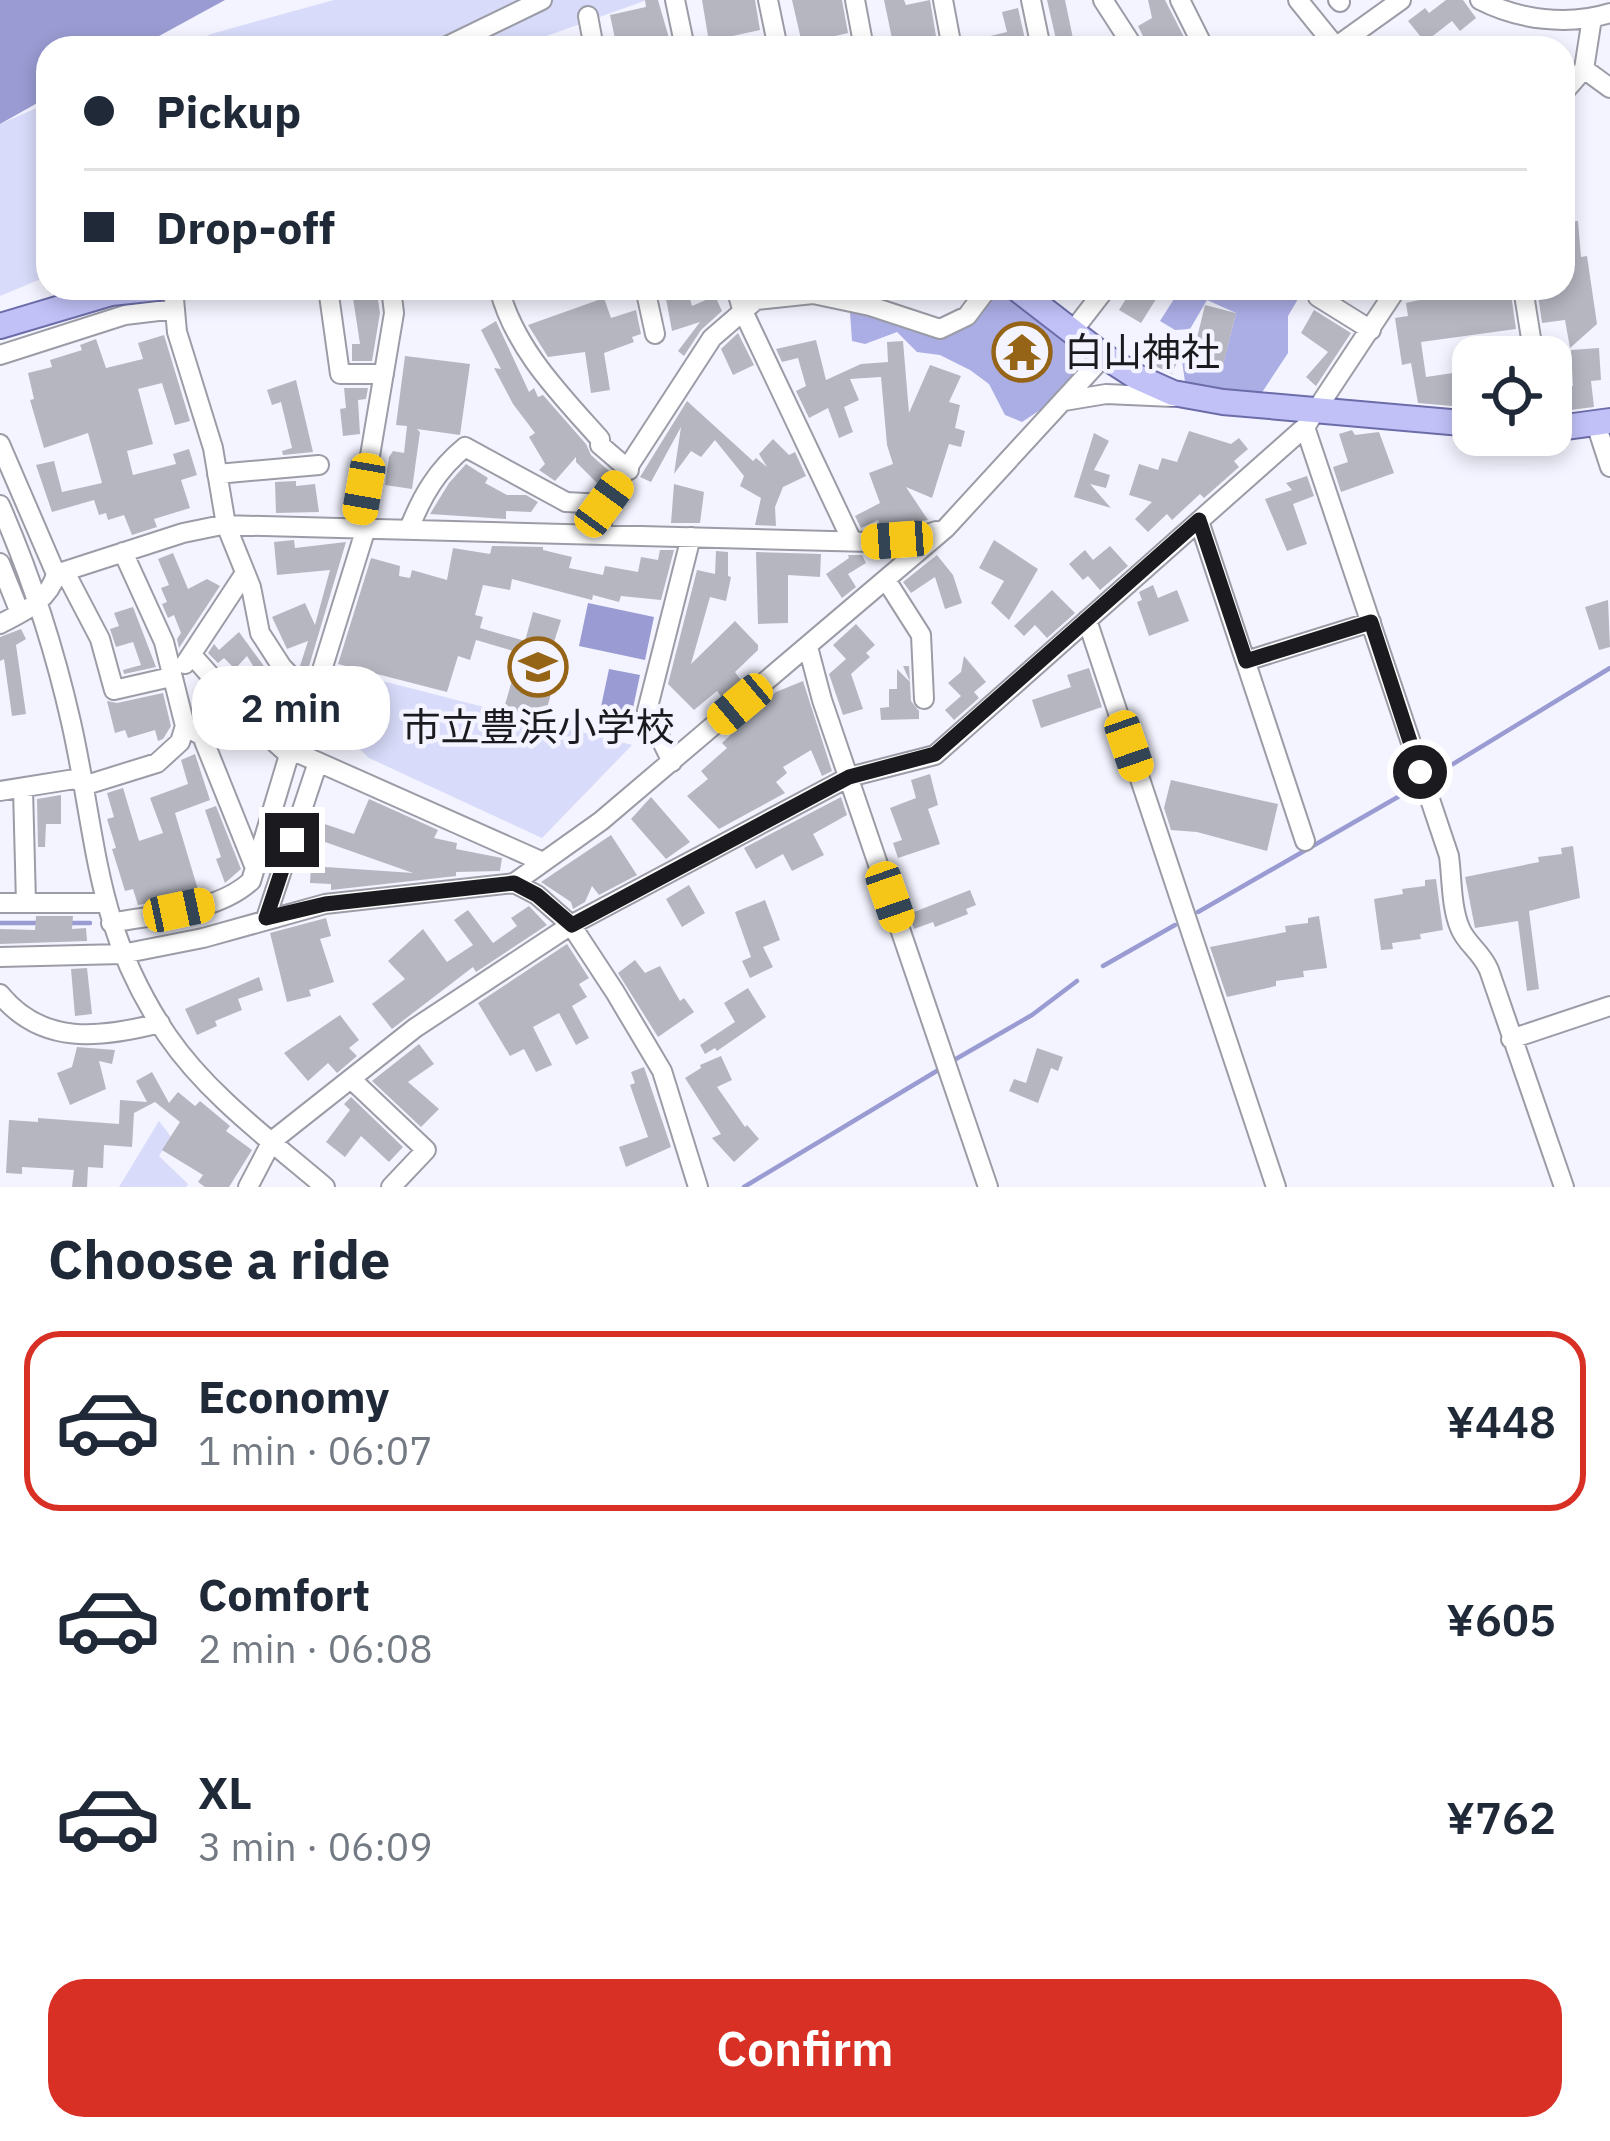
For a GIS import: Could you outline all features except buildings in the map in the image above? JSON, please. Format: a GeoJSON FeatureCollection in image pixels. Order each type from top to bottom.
{"type":"FeatureCollection","features":[{"type":"Feature","properties":{"kind":"main road"},"geometry":{"type":"LineString","coordinates":[[0,326],[82,300]]}},
{"type":"Feature","properties":{"kind":"main road"},"geometry":{"type":"LineString","coordinates":[[1031,300],[1104,356],[1155,386],[1312,419],[1452,423]]}},
{"type":"Feature","properties":{"kind":"main road"},"geometry":{"type":"LineString","coordinates":[[1572,427],[1603,423]]}},
{"type":"Feature","properties":{"kind":"street"},"geometry":{"type":"LineString","coordinates":[[467,36],[542,0]]}},
{"type":"Feature","properties":{"kind":"street"},"geometry":{"type":"LineString","coordinates":[[675,0],[682,36]]}},
{"type":"Feature","properties":{"kind":"street"},"geometry":{"type":"LineString","coordinates":[[768,0],[776,36]]}},
{"type":"Feature","properties":{"kind":"street"},"geometry":{"type":"LineString","coordinates":[[855,0],[862,36]]}},
{"type":"Feature","properties":{"kind":"street"},"geometry":{"type":"LineString","coordinates":[[943,0],[950,36]]}},
{"type":"Feature","properties":{"kind":"street"},"geometry":{"type":"LineString","coordinates":[[1030,0],[1038,36]]}},
{"type":"Feature","properties":{"kind":"street"},"geometry":{"type":"LineString","coordinates":[[1103,0],[1126,36]]}},
{"type":"Feature","properties":{"kind":"street"},"geometry":{"type":"LineString","coordinates":[[1180,0],[1198,36]]}},
{"type":"Feature","properties":{"kind":"street"},"geometry":{"type":"LineString","coordinates":[[1298,0],[1326,36]]}},
{"type":"Feature","properties":{"kind":"street"},"geometry":{"type":"LineString","coordinates":[[1350,36],[1401,0]]}},
{"type":"Feature","properties":{"kind":"street"},"geometry":{"type":"LineString","coordinates":[[1480,0],[1510,13],[1574,21],[1601,16],[1585,69],[1575,80]]}},
{"type":"Feature","properties":{"kind":"street"},"geometry":{"type":"LineString","coordinates":[[588,16],[592,36]]}},
{"type":"Feature","properties":{"kind":"street"},"geometry":{"type":"LineString","coordinates":[[1585,69],[1610,88]]}},
{"type":"Feature","properties":{"kind":"street"},"geometry":{"type":"LineString","coordinates":[[174,300],[177,332],[217,474],[226,525],[245,573],[260,633],[282,667],[313,699]]}},
{"type":"Feature","properties":{"kind":"street"},"geometry":{"type":"LineString","coordinates":[[330,300],[340,374],[384,374]]}},
{"type":"Feature","properties":{"kind":"street"},"geometry":{"type":"LineString","coordinates":[[111,923],[213,903],[240,892],[251,881],[290,752],[313,699],[362,528],[392,300]]}},
{"type":"Feature","properties":{"kind":"street"},"geometry":{"type":"LineString","coordinates":[[502,300],[506,317],[548,379],[600,439],[600,445],[629,470]]}},
{"type":"Feature","properties":{"kind":"street"},"geometry":{"type":"LineString","coordinates":[[648,300],[655,334]]}},
{"type":"Feature","properties":{"kind":"street"},"geometry":{"type":"LineString","coordinates":[[739,300],[861,542],[883,557],[888,578],[921,635],[924,699]]}},
{"type":"Feature","properties":{"kind":"street"},"geometry":{"type":"LineString","coordinates":[[602,534],[604,504],[712,338],[756,300]]}},
{"type":"Feature","properties":{"kind":"street"},"geometry":{"type":"LineString","coordinates":[[842,300],[940,329],[968,316],[979,300]]}},
{"type":"Feature","properties":{"kind":"street"},"geometry":{"type":"LineString","coordinates":[[1072,332],[1097,300]]}},
{"type":"Feature","properties":{"kind":"street"},"geometry":{"type":"LineString","coordinates":[[1323,300],[1371,330]]}},
{"type":"Feature","properties":{"kind":"street"},"geometry":{"type":"LineString","coordinates":[[248,1187],[272,1142],[415,1028],[572,925],[849,777],[935,754],[1312,419],[1390,300]]}},
{"type":"Feature","properties":{"kind":"street"},"geometry":{"type":"LineString","coordinates":[[1525,300],[1531,336]]}},
{"type":"Feature","properties":{"kind":"street"},"geometry":{"type":"LineString","coordinates":[[0,355],[125,315],[175,309]]}},
{"type":"Feature","properties":{"kind":"street"},"geometry":{"type":"LineString","coordinates":[[0,957],[122,953],[203,938],[325,904],[514,883],[601,821],[946,527],[1104,356]]}},
{"type":"Feature","properties":{"kind":"street"},"geometry":{"type":"LineString","coordinates":[[1060,402],[1106,394],[1196,398]]}},
{"type":"Feature","properties":{"kind":"street"},"geometry":{"type":"LineString","coordinates":[[1312,419],[1371,622],[1449,856],[1457,921],[1463,936],[1482,952],[1564,1187]]}},
{"type":"Feature","properties":{"kind":"street"},"geometry":{"type":"LineString","coordinates":[[1603,423],[1610,467]]}},
{"type":"Feature","properties":{"kind":"street"},"geometry":{"type":"LineString","coordinates":[[0,444],[61,573],[100,639],[114,690],[172,679],[245,573]]}},
{"type":"Feature","properties":{"kind":"street"},"geometry":{"type":"LineString","coordinates":[[409,529],[423,493],[446,462],[465,447],[566,502],[604,504]]}},
{"type":"Feature","properties":{"kind":"street"},"geometry":{"type":"LineString","coordinates":[[217,474],[319,465]]}},
{"type":"Feature","properties":{"kind":"street"},"geometry":{"type":"LineString","coordinates":[[0,505],[39,601],[82,782],[104,903],[122,953],[160,1023],[223,1099],[325,1187]]}},
{"type":"Feature","properties":{"kind":"street"},"geometry":{"type":"LineString","coordinates":[[1199,520],[1305,841]]}},
{"type":"Feature","properties":{"kind":"street"},"geometry":{"type":"LineString","coordinates":[[0,624],[39,601],[61,573],[182,533],[226,525],[861,542],[919,537],[946,527]]}},
{"type":"Feature","properties":{"kind":"street"},"geometry":{"type":"LineString","coordinates":[[672,762],[647,711],[691,537]]}},
{"type":"Feature","properties":{"kind":"street"},"geometry":{"type":"LineString","coordinates":[[0,791],[82,782],[157,763],[180,742],[185,726],[164,642],[123,552]]}},
{"type":"Feature","properties":{"kind":"street"},"geometry":{"type":"LineString","coordinates":[[0,563],[20,613]]}},
{"type":"Feature","properties":{"kind":"street"},"geometry":{"type":"LineString","coordinates":[[1087,620],[1276,1187]]}},
{"type":"Feature","properties":{"kind":"street"},"geometry":{"type":"LineString","coordinates":[[1246,661],[1371,622]]}},
{"type":"Feature","properties":{"kind":"street"},"geometry":{"type":"LineString","coordinates":[[808,647],[988,1187]]}},
{"type":"Feature","properties":{"kind":"street"},"geometry":{"type":"LineString","coordinates":[[192,655],[249,719],[290,752],[543,862]]}},
{"type":"Feature","properties":{"kind":"street"},"geometry":{"type":"LineString","coordinates":[[185,726],[202,736],[255,868]]}},
{"type":"Feature","properties":{"kind":"street"},"geometry":{"type":"LineString","coordinates":[[266,918],[318,761]]}},
{"type":"Feature","properties":{"kind":"street"},"geometry":{"type":"LineString","coordinates":[[23,789],[26,903]]}},
{"type":"Feature","properties":{"kind":"street"},"geometry":{"type":"LineString","coordinates":[[514,883],[537,895],[572,925],[662,1071],[698,1187]]}},
{"type":"Feature","properties":{"kind":"street"},"geometry":{"type":"LineString","coordinates":[[0,903],[104,903]]}},
{"type":"Feature","properties":{"kind":"street"},"geometry":{"type":"LineString","coordinates":[[0,994],[33,1024],[56,1033],[85,1036],[160,1023]]}},
{"type":"Feature","properties":{"kind":"street"},"geometry":{"type":"LineString","coordinates":[[1511,1039],[1610,1006]]}},
{"type":"Feature","properties":{"kind":"street"},"geometry":{"type":"LineString","coordinates":[[351,1079],[426,1150],[391,1187]]}},
{"type":"Feature","properties":{"kind":"shaded area"},"geometry":{"type":"Polygon","coordinates":[[[0,0],[225,0],[159,36],[36,36],[36,104],[0,124],[0,0]]]}},
{"type":"Feature","properties":{"kind":"shaded area"},"geometry":{"type":"Polygon","coordinates":[[[334,0],[647,0],[546,36],[206,36],[334,0]]]}},
{"type":"Feature","properties":{"kind":"shaded area"},"geometry":{"type":"Polygon","coordinates":[[[36,108],[36,281],[0,296],[0,124],[36,108]]]}},
{"type":"Feature","properties":{"kind":"shaded area"},"geometry":{"type":"Polygon","coordinates":[[[974,300],[1023,300],[1038,305],[1079,357],[1073,388],[1022,422],[1005,415],[989,384],[970,370],[940,355],[917,352],[897,332],[865,344],[852,341],[850,312],[870,306],[940,329],[974,300]]]}},
{"type":"Feature","properties":{"kind":"shaded area"},"geometry":{"type":"Polygon","coordinates":[[[1173,300],[1207,300],[1190,329],[1175,330],[1160,321],[1173,300]]]}},
{"type":"Feature","properties":{"kind":"shaded area"},"geometry":{"type":"Polygon","coordinates":[[[1207,300],[1297,300],[1288,316],[1288,353],[1259,397],[1185,382],[1181,353],[1198,358],[1206,369],[1221,372],[1236,313],[1207,300]]]}},
{"type":"Feature","properties":{"kind":"shaded area"},"geometry":{"type":"Polygon","coordinates":[[[588,603],[654,617],[645,660],[579,646],[588,603]]]}},
{"type":"Feature","properties":{"kind":"shaded area"},"geometry":{"type":"Polygon","coordinates":[[[609,669],[640,675],[630,722],[599,716],[609,669]]]}},
{"type":"Feature","properties":{"kind":"shaded area"},"geometry":{"type":"Polygon","coordinates":[[[359,675],[632,745],[542,838],[369,758],[347,737],[359,675]]]}},
{"type":"Feature","properties":{"kind":"shaded area"},"geometry":{"type":"Polygon","coordinates":[[[159,1121],[171,1137],[159,1156],[188,1184],[119,1187],[159,1121]]]}},
{"type":"Feature","properties":{"kind":"waterway"},"geometry":{"type":"LineString","coordinates":[[1435,775],[1610,668]]}},
{"type":"Feature","properties":{"kind":"waterway"},"geometry":{"type":"LineString","coordinates":[[1198,912],[1417,786]]}},
{"type":"Feature","properties":{"kind":"waterway"},"geometry":{"type":"LineString","coordinates":[[0,923],[36,923]]}},
{"type":"Feature","properties":{"kind":"waterway"},"geometry":{"type":"LineString","coordinates":[[72,923],[90,923]]}},
{"type":"Feature","properties":{"kind":"waterway"},"geometry":{"type":"LineString","coordinates":[[1103,966],[1175,925]]}},
{"type":"Feature","properties":{"kind":"waterway"},"geometry":{"type":"LineString","coordinates":[[949,1063],[1032,1015],[1077,981]]}},
{"type":"Feature","properties":{"kind":"waterway"},"geometry":{"type":"LineString","coordinates":[[744,1187],[940,1069]]}},
{"type":"Feature","properties":{"kind":"place","name":"白山神社"},"geometry":{"type":"Point","coordinates":[1022,352]}},
{"type":"Feature","properties":{"kind":"place","name":"市立豊浜小学校"},"geometry":{"type":"Point","coordinates":[538,667]}},
{"type":"Feature","properties":{"kind":"route"},"geometry":{"type":"LineString","coordinates":[[292,840],[266,918],[325,904],[514,883],[537,895],[572,925],[849,777],[935,754],[1199,520],[1246,661],[1371,622],[1420,772]]}}]}
